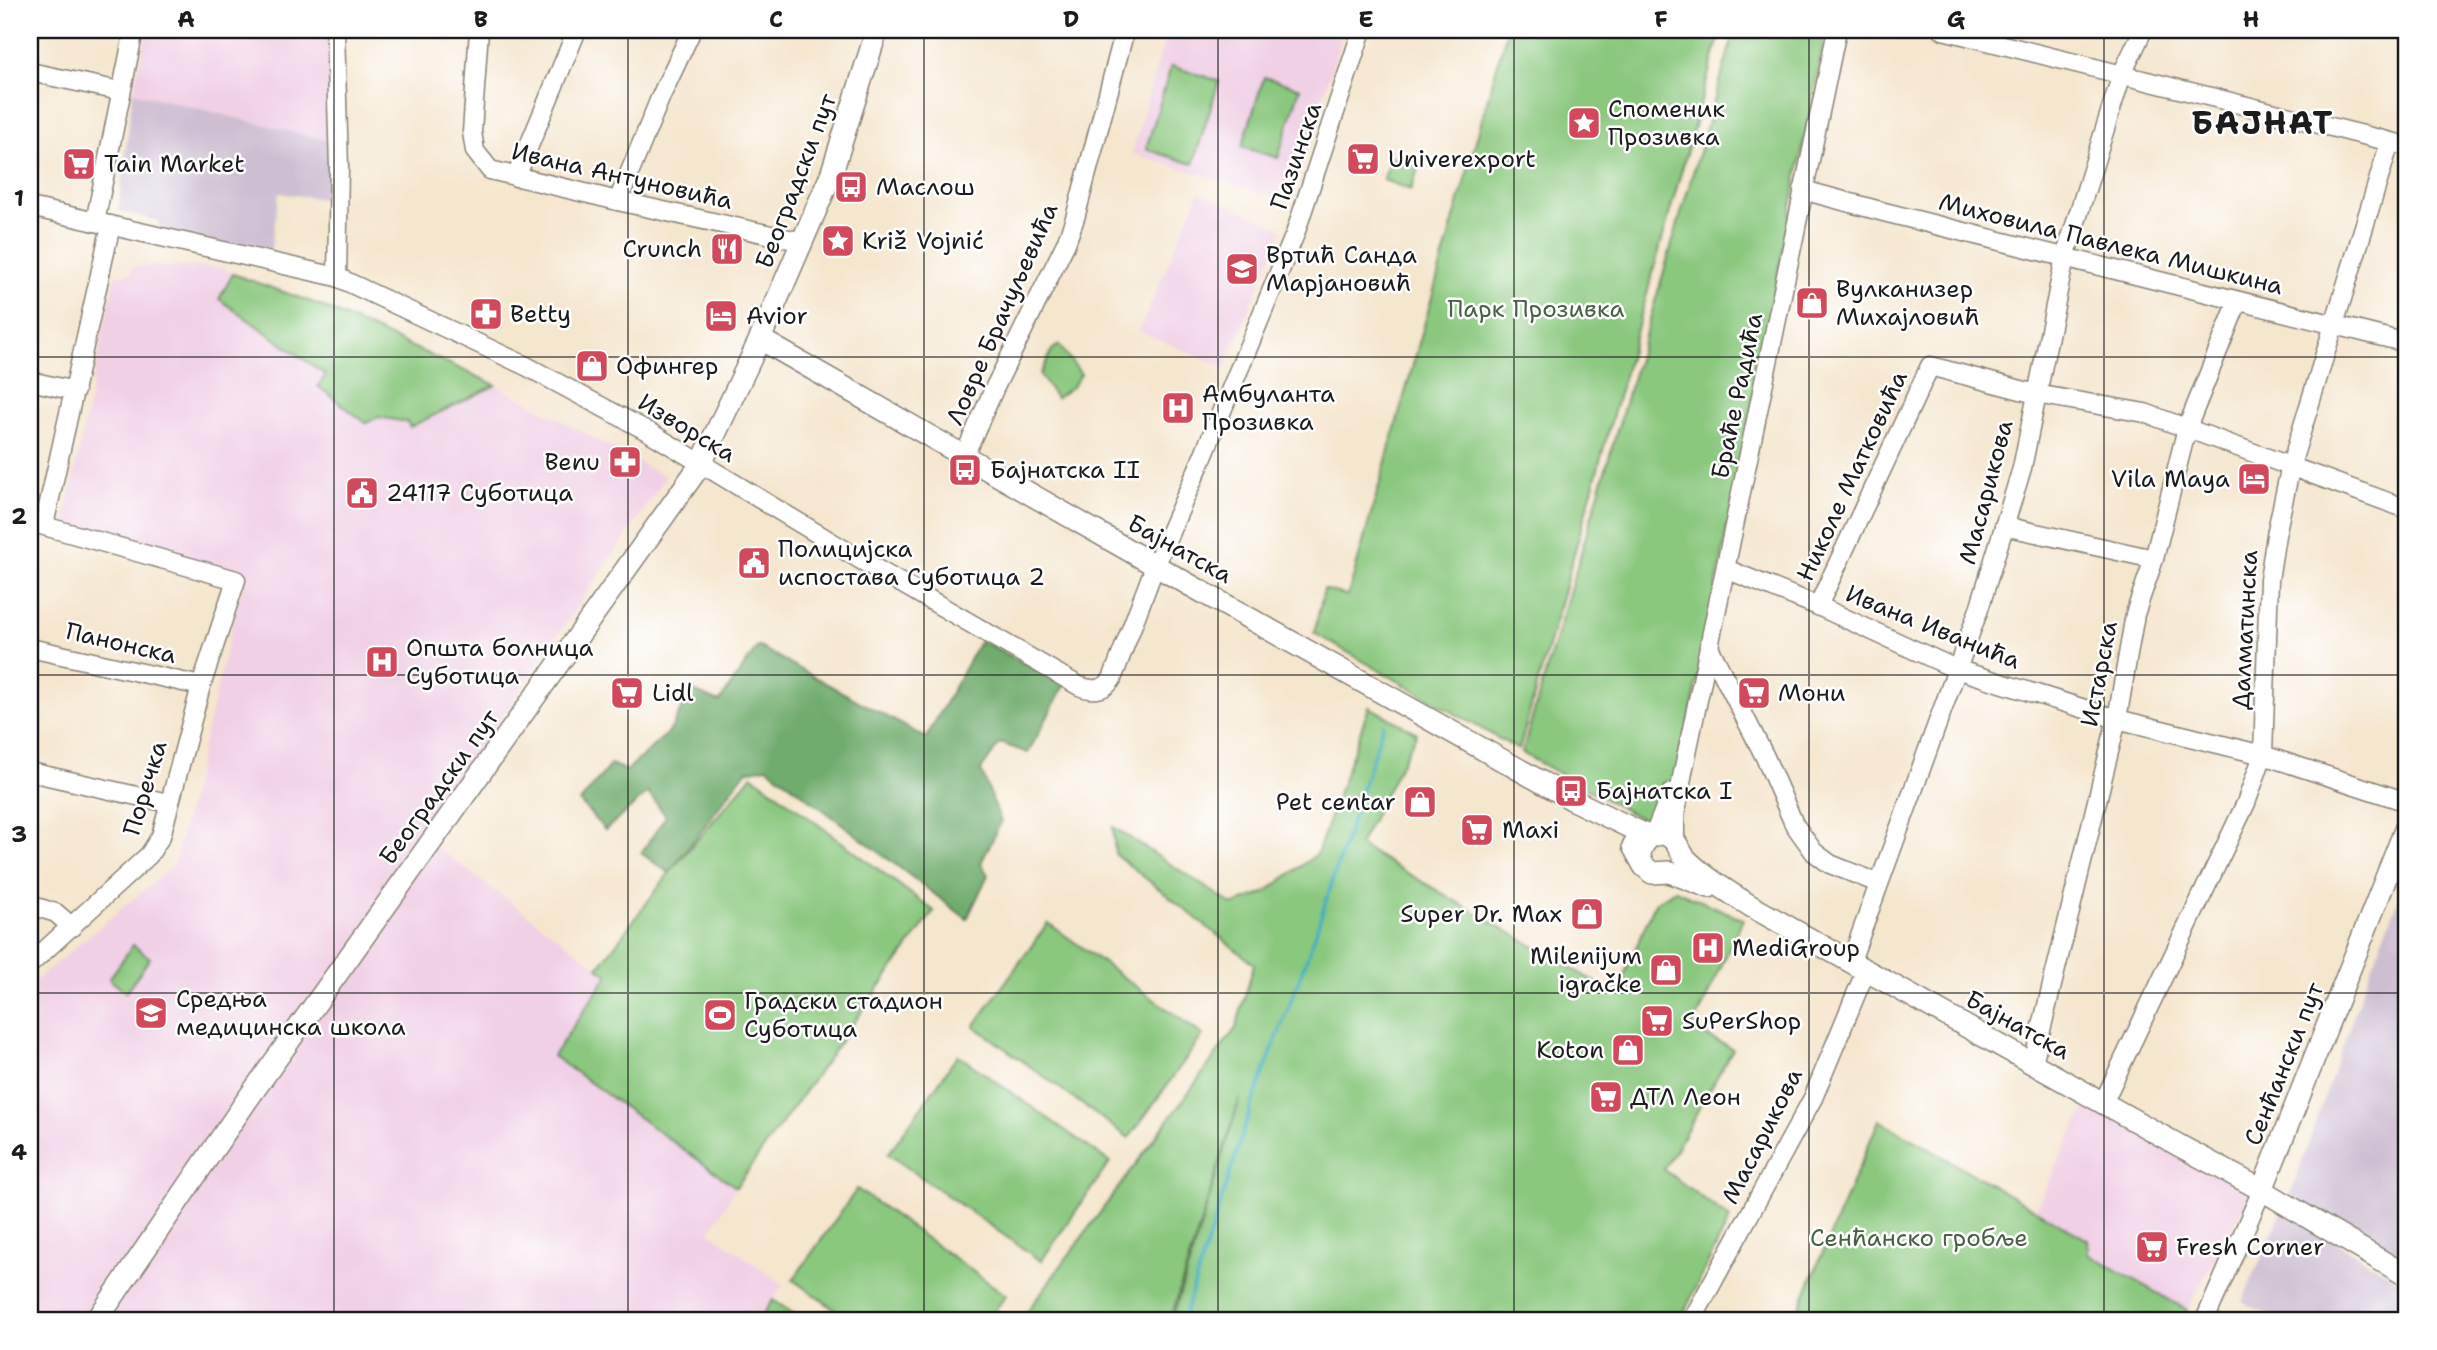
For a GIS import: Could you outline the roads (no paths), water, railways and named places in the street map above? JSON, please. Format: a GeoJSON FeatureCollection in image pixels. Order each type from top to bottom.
{"type":"FeatureCollection","features":[{"type":"Feature","properties":{"kind":"main road","name":"Београдски пут"},"geometry":{"type":"LineString","coordinates":[[97,1320],[247,1100],[701,464],[760,339],[831,175],[877,30]]}},
{"type":"Feature","properties":{"kind":"main road","name":"Бајнатска"},"geometry":{"type":"LineString","coordinates":[[760,339],[1155,566],[1577,802],[1629,842],[1648,843],[1665,835],[1701,873],[1749,905],[2262,1190],[2407,1276]]}},
{"type":"Feature","properties":{"kind":"main road","name":"Сенћански пут"},"geometry":{"type":"LineString","coordinates":[[2262,1190],[2407,825]]}},
{"type":"Feature","properties":{"kind":"main road","name":"Бајнатска"},"geometry":{"type":"LineString","coordinates":[[1648,843],[1644,866],[1652,873],[1669,872],[1749,905]]}},
{"type":"Feature","properties":{"kind":"main road"},"geometry":{"type":"LineString","coordinates":[[1669,872],[1678,865],[1678,847]]}},
{"type":"Feature","properties":{"kind":"street"},"geometry":{"type":"LineString","coordinates":[[37,524],[75,391],[103,223],[120,91],[134,30]]}},
{"type":"Feature","properties":{"kind":"street"},"geometry":{"type":"LineString","coordinates":[[335,30],[339,168],[337,277]]}},
{"type":"Feature","properties":{"kind":"street","name":"Ивана Антуновића"},"geometry":{"type":"LineString","coordinates":[[479,30],[471,132],[475,151],[486,166],[516,177],[803,242]]}},
{"type":"Feature","properties":{"kind":"street"},"geometry":{"type":"LineString","coordinates":[[516,177],[577,30]]}},
{"type":"Feature","properties":{"kind":"street"},"geometry":{"type":"LineString","coordinates":[[618,201],[660,96],[692,30]]}},
{"type":"Feature","properties":{"kind":"street","name":"Ловре Брачуљевића"},"geometry":{"type":"LineString","coordinates":[[964,456],[1066,243],[1125,30]]}},
{"type":"Feature","properties":{"kind":"street","name":"Пазинска"},"geometry":{"type":"LineString","coordinates":[[1155,566],[1295,234],[1362,30]]}},
{"type":"Feature","properties":{"kind":"street","name":"Браће Радића"},"geometry":{"type":"LineString","coordinates":[[1678,847],[1675,817],[1683,772],[1837,30]]}},
{"type":"Feature","properties":{"kind":"street"},"geometry":{"type":"LineString","coordinates":[[1943,30],[2399,144]]}},
{"type":"Feature","properties":{"kind":"street","name":"Масарикова"},"geometry":{"type":"LineString","coordinates":[[1692,1320],[1813,1098],[1858,966],[1878,883],[1979,609],[2022,468],[2065,257],[2122,75],[2143,30]]}},
{"type":"Feature","properties":{"kind":"street"},"geometry":{"type":"LineString","coordinates":[[30,72],[120,91]]}},
{"type":"Feature","properties":{"kind":"street","name":"Далматинска"},"geometry":{"type":"LineString","coordinates":[[2103,1103],[2246,803],[2263,755],[2269,580],[2291,465],[2334,326],[2399,144]]}},
{"type":"Feature","properties":{"kind":"street","name":"Миховила Павлека Мишкина"},"geometry":{"type":"LineString","coordinates":[[1803,190],[2407,343]]}},
{"type":"Feature","properties":{"kind":"street","name":"Изворска"},"geometry":{"type":"LineString","coordinates":[[30,207],[337,277],[526,366],[649,432],[861,560],[1088,690],[1103,688],[1112,679],[1155,566]]}},
{"type":"Feature","properties":{"kind":"street","name":"Истарска"},"geometry":{"type":"LineString","coordinates":[[2033,1063],[2116,719],[2135,614],[2154,559],[2187,428],[2238,301]]}},
{"type":"Feature","properties":{"kind":"street","name":"Николе Матковића"},"geometry":{"type":"LineString","coordinates":[[1818,606],[1930,366],[2036,394]]}},
{"type":"Feature","properties":{"kind":"street"},"geometry":{"type":"LineString","coordinates":[[30,381],[75,391]]}},
{"type":"Feature","properties":{"kind":"street"},"geometry":{"type":"LineString","coordinates":[[2036,394],[2145,414],[2407,509]]}},
{"type":"Feature","properties":{"kind":"street","name":"Поречка"},"geometry":{"type":"LineString","coordinates":[[30,964],[149,855],[161,836],[201,686],[236,580],[37,524]]}},
{"type":"Feature","properties":{"kind":"street"},"geometry":{"type":"LineString","coordinates":[[2004,526],[2154,559]]}},
{"type":"Feature","properties":{"kind":"street","name":"Ивана Иванића"},"geometry":{"type":"LineString","coordinates":[[1726,569],[1818,606],[1956,669],[2116,719],[2263,755],[2407,802]]}},
{"type":"Feature","properties":{"kind":"street","name":"Панонска"},"geometry":{"type":"LineString","coordinates":[[30,648],[201,686]]}},
{"type":"Feature","properties":{"kind":"street"},"geometry":{"type":"LineString","coordinates":[[1710,649],[1765,757],[1794,824],[1814,852],[1830,864],[1878,883]]}},
{"type":"Feature","properties":{"kind":"street"},"geometry":{"type":"LineString","coordinates":[[30,772],[168,803]]}},
{"type":"Feature","properties":{"kind":"street","name":"Браће Радића"},"geometry":{"type":"LineString","coordinates":[[1648,843],[1683,772]]}},
{"type":"Feature","properties":{"kind":"street"},"geometry":{"type":"LineString","coordinates":[[30,905],[56,913],[72,927]]}},
{"type":"Feature","properties":{"kind":"street","name":"Сенћански пут"},"geometry":{"type":"LineString","coordinates":[[2205,1320],[2262,1190]]}},
{"type":"Feature","properties":{"kind":"waterway"},"geometry":{"type":"LineString","coordinates":[[1183,1320],[1251,1107],[1311,947],[1383,725]]}},
{"type":"Feature","properties":{"kind":"place","name":"Споменик Прозивка"},"geometry":{"type":"Point","coordinates":[1584,123]}},
{"type":"Feature","properties":{"kind":"place","name":"Univerexport"},"geometry":{"type":"Point","coordinates":[1363,159]}},
{"type":"Feature","properties":{"kind":"place","name":"Tain Market"},"geometry":{"type":"Point","coordinates":[79,164]}},
{"type":"Feature","properties":{"kind":"place","name":"Маслош"},"geometry":{"type":"Point","coordinates":[851,187]}},
{"type":"Feature","properties":{"kind":"place","name":"Križ Vojnić"},"geometry":{"type":"Point","coordinates":[838,241]}},
{"type":"Feature","properties":{"kind":"place","name":"Crunch"},"geometry":{"type":"Point","coordinates":[727,249]}},
{"type":"Feature","properties":{"kind":"place","name":"Вртић Санда Марјановић"},"geometry":{"type":"Point","coordinates":[1242,269]}},
{"type":"Feature","properties":{"kind":"place","name":"Вулканизер Михајловић"},"geometry":{"type":"Point","coordinates":[1812,303]}},
{"type":"Feature","properties":{"kind":"place","name":"Betty"},"geometry":{"type":"Point","coordinates":[486,314]}},
{"type":"Feature","properties":{"kind":"place","name":"Avior"},"geometry":{"type":"Point","coordinates":[721,316]}},
{"type":"Feature","properties":{"kind":"place","name":"Офингер"},"geometry":{"type":"Point","coordinates":[592,366]}},
{"type":"Feature","properties":{"kind":"place","name":"Амбуланта Прозивка"},"geometry":{"type":"Point","coordinates":[1178,408]}},
{"type":"Feature","properties":{"kind":"place","name":"Benu"},"geometry":{"type":"Point","coordinates":[625,462]}},
{"type":"Feature","properties":{"kind":"place","name":"Бајнатска II"},"geometry":{"type":"Point","coordinates":[965,470]}},
{"type":"Feature","properties":{"kind":"place","name":"Vila Maya"},"geometry":{"type":"Point","coordinates":[2254,479]}},
{"type":"Feature","properties":{"kind":"place","name":"24117 Суботица"},"geometry":{"type":"Point","coordinates":[362,493]}},
{"type":"Feature","properties":{"kind":"place","name":"Полицијска испостава Суботица 2"},"geometry":{"type":"Point","coordinates":[754,563]}},
{"type":"Feature","properties":{"kind":"place","name":"Општа болница Суботица"},"geometry":{"type":"Point","coordinates":[382,662]}},
{"type":"Feature","properties":{"kind":"place","name":"Lidl"},"geometry":{"type":"Point","coordinates":[627,693]}},
{"type":"Feature","properties":{"kind":"place","name":"Мони"},"geometry":{"type":"Point","coordinates":[1754,693]}},
{"type":"Feature","properties":{"kind":"place","name":"Бајнатска I"},"geometry":{"type":"Point","coordinates":[1571,791]}},
{"type":"Feature","properties":{"kind":"place","name":"Pet centar"},"geometry":{"type":"Point","coordinates":[1420,802]}},
{"type":"Feature","properties":{"kind":"place","name":"Maxi"},"geometry":{"type":"Point","coordinates":[1477,830]}},
{"type":"Feature","properties":{"kind":"place","name":"Super Dr. Max"},"geometry":{"type":"Point","coordinates":[1587,914]}},
{"type":"Feature","properties":{"kind":"place","name":"MediGroup"},"geometry":{"type":"Point","coordinates":[1708,948]}},
{"type":"Feature","properties":{"kind":"place","name":"Milenijum igračke"},"geometry":{"type":"Point","coordinates":[1666,970]}},
{"type":"Feature","properties":{"kind":"place","name":"Средња медицинска школа"},"geometry":{"type":"Point","coordinates":[151,1013]}},
{"type":"Feature","properties":{"kind":"place","name":"Градски стадион Суботица"},"geometry":{"type":"Point","coordinates":[720,1015]}},
{"type":"Feature","properties":{"kind":"place","name":"SuPerShop"},"geometry":{"type":"Point","coordinates":[1657,1021]}},
{"type":"Feature","properties":{"kind":"place","name":"Koton"},"geometry":{"type":"Point","coordinates":[1628,1050]}},
{"type":"Feature","properties":{"kind":"place","name":"ДТЛ Леон"},"geometry":{"type":"Point","coordinates":[1606,1097]}},
{"type":"Feature","properties":{"kind":"place","name":"Fresh Corner"},"geometry":{"type":"Point","coordinates":[2152,1247]}},
{"type":"Feature","properties":{"kind":"district","name":"БАЈНАТ"},"geometry":{"type":"Point","coordinates":[2263,123]}},
{"type":"Feature","properties":{"kind":"park label","name":"Парк Прозивка"},"geometry":{"type":"Point","coordinates":[1536,309]}},
{"type":"Feature","properties":{"kind":"park label","name":"Сенћанско гробље"},"geometry":{"type":"Point","coordinates":[1919,1238]}}]}
